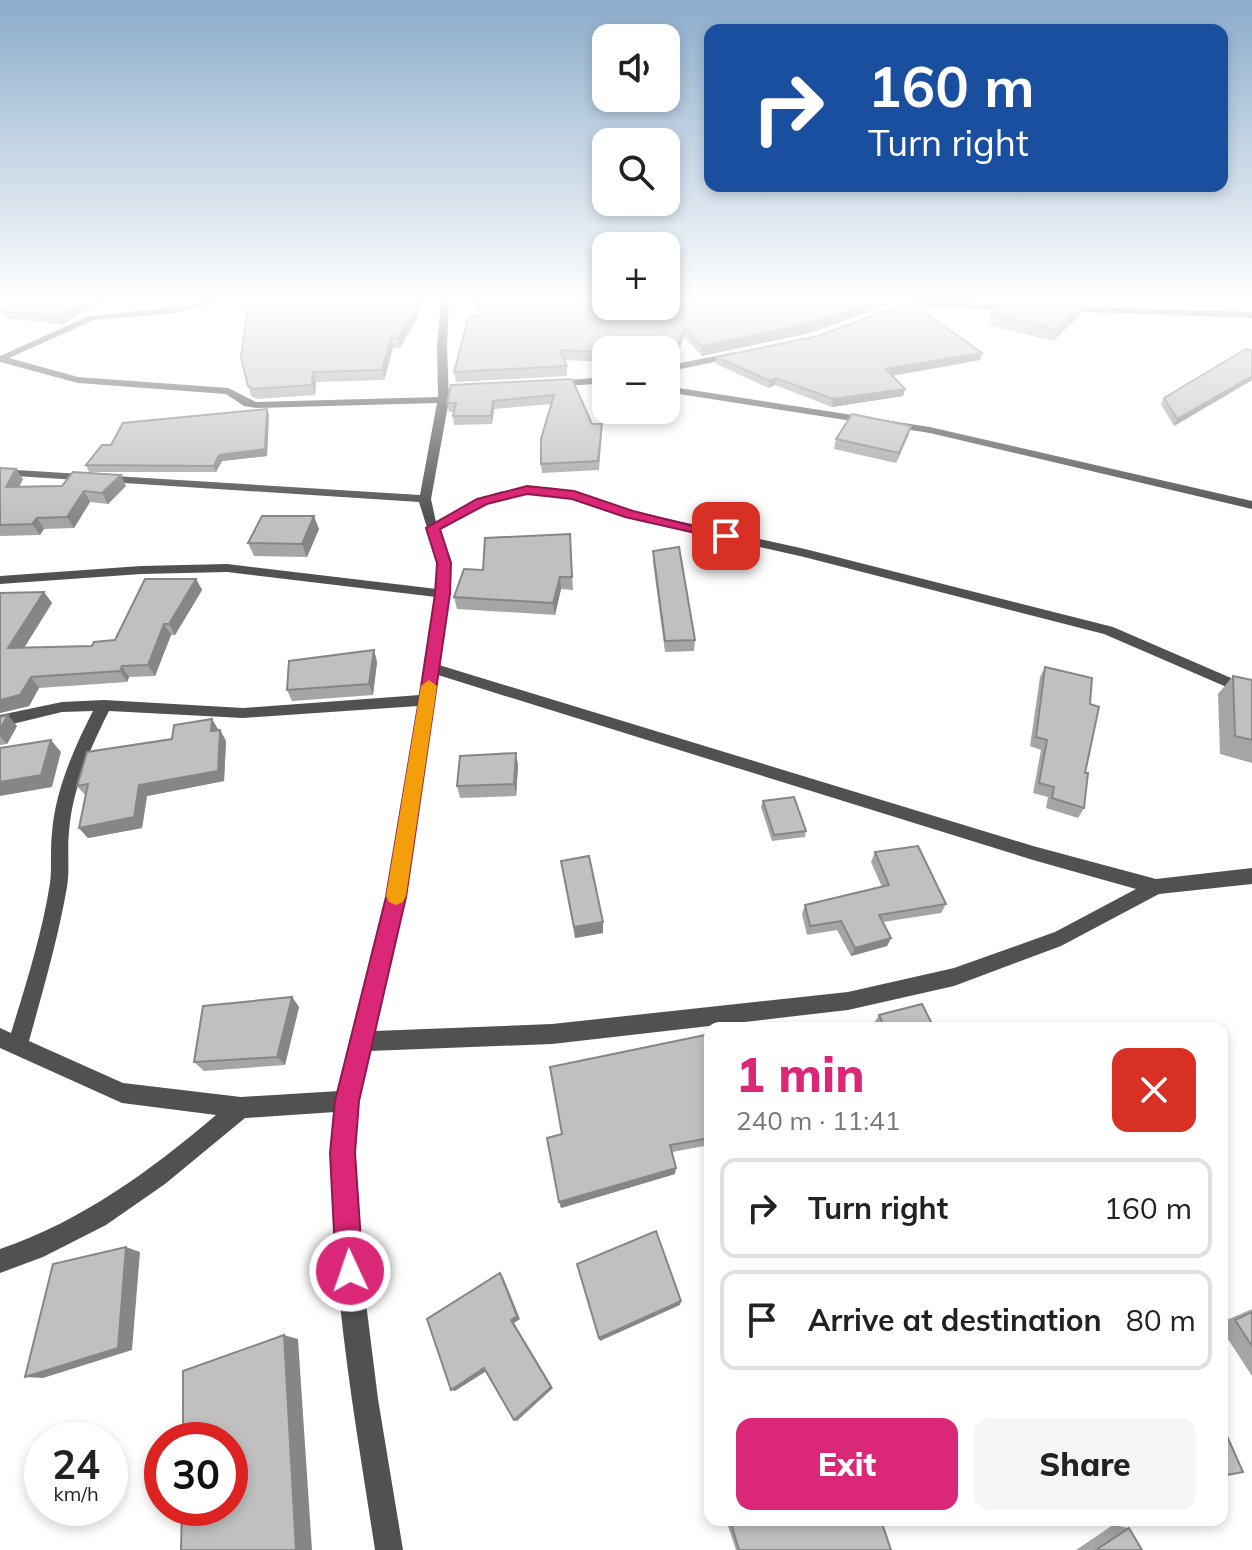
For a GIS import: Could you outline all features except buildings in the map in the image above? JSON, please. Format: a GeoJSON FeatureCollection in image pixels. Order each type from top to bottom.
{"type":"FeatureCollection","features":[{"type":"Feature","properties":{"kind":"street"},"geometry":{"type":"LineString","coordinates":[[53,373],[78,380],[228,391],[256,405],[450,392]]}},
{"type":"Feature","properties":{"kind":"street"},"geometry":{"type":"LineString","coordinates":[[389,1550],[365,1399],[350,1271],[343,1153],[347,1101],[359,1041],[396,897],[443,594],[444,563],[426,511],[425,499],[450,392],[447,373]]}},
{"type":"Feature","properties":{"kind":"street"},"geometry":{"type":"LineString","coordinates":[[538,384],[592,381]]}},
{"type":"Feature","properties":{"kind":"street"},"geometry":{"type":"LineString","coordinates":[[680,391],[930,430],[1252,505]]}},
{"type":"Feature","properties":{"kind":"street"},"geometry":{"type":"LineString","coordinates":[[0,472],[425,499]]}},
{"type":"Feature","properties":{"kind":"street"},"geometry":{"type":"LineString","coordinates":[[433,528],[482,501],[503,494],[527,490],[555,491],[658,521],[805,553],[1108,630],[1154,647],[1220,682],[1252,693]]}},
{"type":"Feature","properties":{"kind":"street"},"geometry":{"type":"LineString","coordinates":[[0,580],[101,572],[227,568],[443,594]]}},
{"type":"Feature","properties":{"kind":"street"},"geometry":{"type":"LineString","coordinates":[[432,668],[1033,853],[1156,887]]}},
{"type":"Feature","properties":{"kind":"street"},"geometry":{"type":"LineString","coordinates":[[0,721],[62,707],[104,705],[243,713],[427,700]]}},
{"type":"Feature","properties":{"kind":"street"},"geometry":{"type":"LineString","coordinates":[[104,705],[90,730],[77,766],[60,830],[59,879],[48,935],[9,1042],[122,1093],[241,1108],[347,1101]]}},
{"type":"Feature","properties":{"kind":"street"},"geometry":{"type":"LineString","coordinates":[[359,1041],[552,1034],[848,1001],[954,977],[1048,943],[1156,887],[1252,876]]}},
{"type":"Feature","properties":{"kind":"street"},"geometry":{"type":"LineString","coordinates":[[0,1261],[58,1240],[148,1186],[241,1108]]}},
{"type":"Feature","properties":{"kind":"slow traffic"},"geometry":{"type":"LineString","coordinates":[[396,896],[429,686]]}},
{"type":"Feature","properties":{"kind":"route"},"geometry":{"type":"LineString","coordinates":[[350,1271],[343,1153],[347,1101],[396,897],[443,594],[444,563],[433,528],[482,501],[527,490],[574,495],[630,514],[726,536]]}}]}
